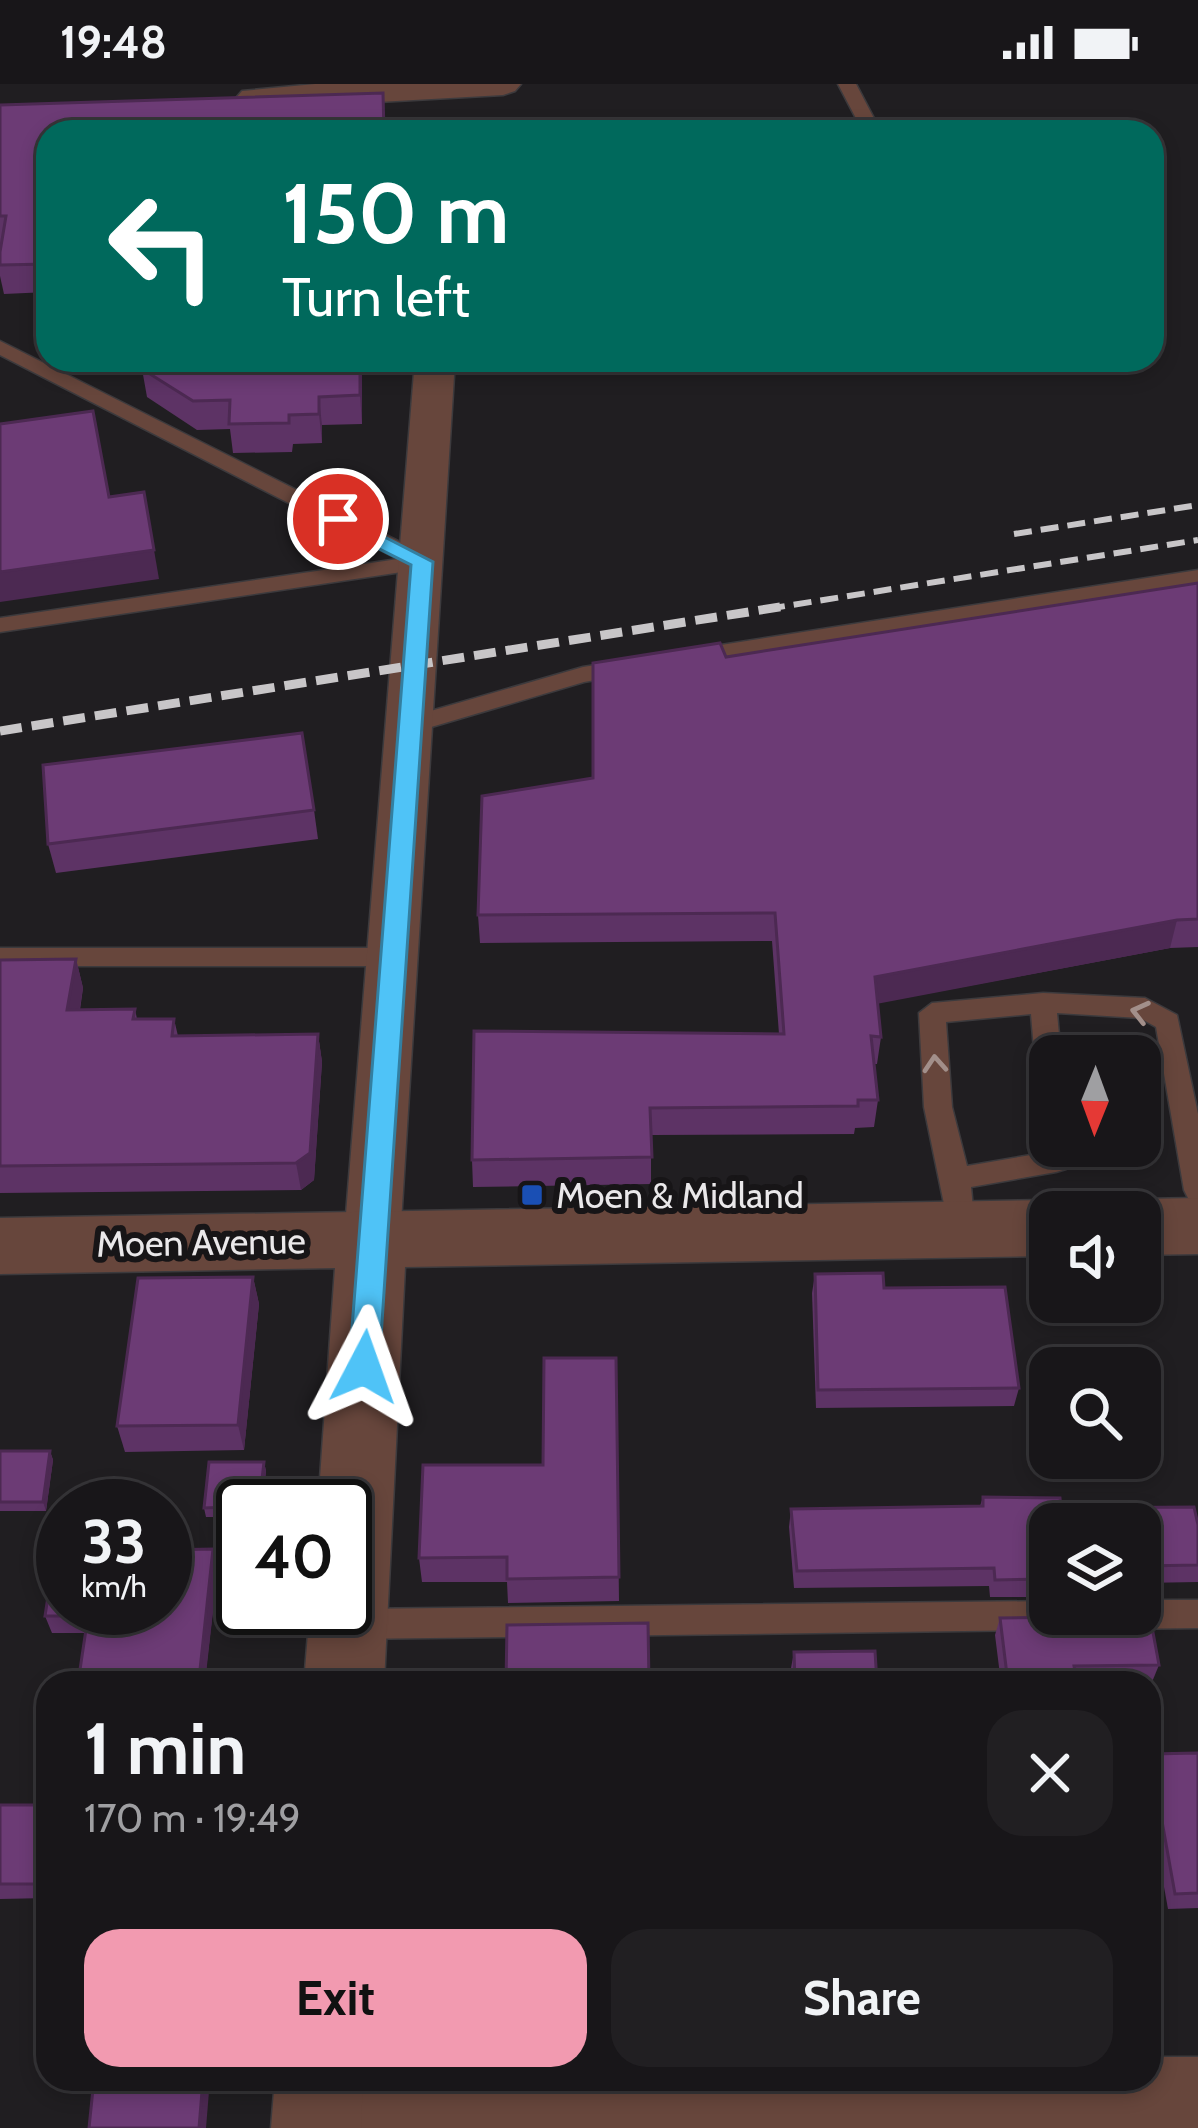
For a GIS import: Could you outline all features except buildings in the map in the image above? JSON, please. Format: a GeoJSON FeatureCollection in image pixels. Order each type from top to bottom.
{"type":"FeatureCollection","features":[{"type":"Feature","properties":{"kind":"street"},"geometry":{"type":"LineString","coordinates":[[226,99],[503,84]]}},
{"type":"Feature","properties":{"kind":"street"},"geometry":{"type":"LineString","coordinates":[[452,120],[454,90]]}},
{"type":"Feature","properties":{"kind":"street"},"geometry":{"type":"LineString","coordinates":[[346,1653],[434,372]]}},
{"type":"Feature","properties":{"kind":"street","name":"Moen Avenue"},"geometry":{"type":"LineString","coordinates":[[0,1246],[372,1239],[958,1204],[1029,1223]]}},
{"type":"Feature","properties":{"kind":"street"},"geometry":{"type":"LineString","coordinates":[[1161,1227],[1198,1226]]}},
{"type":"Feature","properties":{"kind":"street"},"geometry":{"type":"LineString","coordinates":[[318,2103],[1198,2092]]}},
{"type":"Feature","properties":{"kind":"lane"},"geometry":{"type":"LineString","coordinates":[[847,84],[866,120]]}},
{"type":"Feature","properties":{"kind":"lane"},"geometry":{"type":"LineString","coordinates":[[0,347],[36,365]]}},
{"type":"Feature","properties":{"kind":"lane"},"geometry":{"type":"LineString","coordinates":[[49,372],[422,562]]}},
{"type":"Feature","properties":{"kind":"lane"},"geometry":{"type":"LineString","coordinates":[[0,625],[422,562]]}},
{"type":"Feature","properties":{"kind":"lane"},"geometry":{"type":"LineString","coordinates":[[411,725],[583,676],[1198,577]]}},
{"type":"Feature","properties":{"kind":"lane"},"geometry":{"type":"LineString","coordinates":[[0,957],[393,957]]}},
{"type":"Feature","properties":{"kind":"lane"},"geometry":{"type":"LineString","coordinates":[[1043,1003],[1046,1035]]}},
{"type":"Feature","properties":{"kind":"lane"},"geometry":{"type":"LineString","coordinates":[[1042,1167],[958,1204],[938,1107],[932,1013],[1043,1003],[1145,1008],[1168,1022],[1198,1190]]}},
{"type":"Feature","properties":{"kind":"lane"},"geometry":{"type":"LineString","coordinates":[[346,1653],[1198,1614]]}},
{"type":"Feature","properties":{"kind":"railway"},"geometry":{"type":"LineString","coordinates":[[1014,534],[1198,505]]}},
{"type":"Feature","properties":{"kind":"railway"},"geometry":{"type":"LineString","coordinates":[[767,609],[1198,540]]}},
{"type":"Feature","properties":{"kind":"railway"},"geometry":{"type":"LineString","coordinates":[[0,731],[786,606]]}},
{"type":"Feature","properties":{"kind":"place","name":"Moen & Midland"},"geometry":{"type":"Point","coordinates":[532,1195]}},
{"type":"Feature","properties":{"kind":"route"},"geometry":{"type":"LineString","coordinates":[[338,519],[422,562],[364,1367]]}}]}
